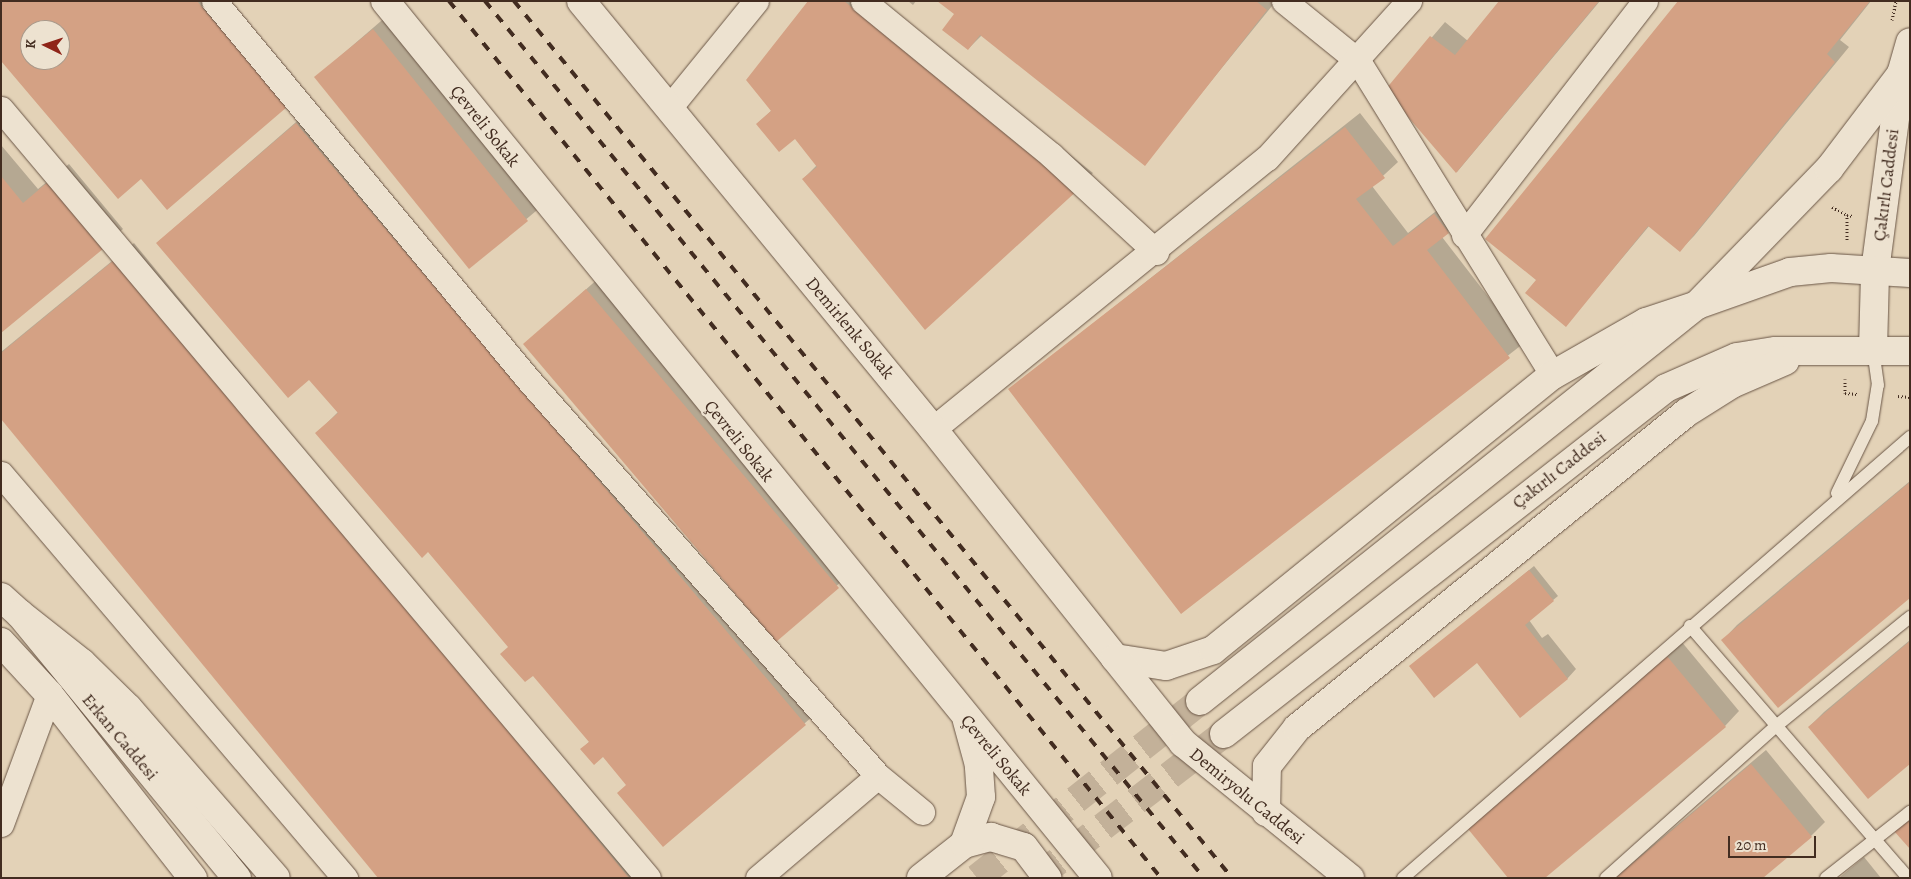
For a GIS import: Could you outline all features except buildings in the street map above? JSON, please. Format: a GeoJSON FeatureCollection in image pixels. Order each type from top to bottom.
{"type":"FeatureCollection","features":[{"type":"Feature","properties":{"kind":"main road","name":"Çevreli Sokak"},"geometry":{"type":"LineString","coordinates":[[385,1],[967,721],[1098,878]]}},
{"type":"Feature","properties":{"kind":"main road","name":"Demirlenk Sokak"},"geometry":{"type":"LineString","coordinates":[[581,1],[933,428],[1115,658]]}},
{"type":"Feature","properties":{"kind":"main road","name":"Çakırlı Caddesi"},"geometry":{"type":"LineString","coordinates":[[1224,734],[1666,388],[1737,357],[1829,347],[1873,350],[1875,270],[1901,74],[1910,42]]}},
{"type":"Feature","properties":{"kind":"main road"},"geometry":{"type":"LineString","coordinates":[[1200,701],[1697,305],[1829,169],[1901,74]]}},
{"type":"Feature","properties":{"kind":"main road"},"geometry":{"type":"LineString","coordinates":[[1115,658],[1166,666],[1213,650],[1553,375],[1646,322],[1790,272],[1875,270],[1910,273]]}},
{"type":"Feature","properties":{"kind":"main road"},"geometry":{"type":"LineString","coordinates":[[1266,812],[1267,766],[1297,728],[1686,413],[1752,373],[1829,347]]}},
{"type":"Feature","properties":{"kind":"main road"},"geometry":{"type":"LineString","coordinates":[[1873,350],[1910,351]]}},
{"type":"Feature","properties":{"kind":"main road"},"geometry":{"type":"LineString","coordinates":[[11,606],[82,663],[128,708],[276,878]]}},
{"type":"Feature","properties":{"kind":"main road","name":"Erkan Caddesi"},"geometry":{"type":"LineString","coordinates":[[11,606],[237,878]]}},
{"type":"Feature","properties":{"kind":"main road","name":"Erkan Caddesi"},"geometry":{"type":"LineString","coordinates":[[1,642],[49,694],[193,878]]}},
{"type":"Feature","properties":{"kind":"main road","name":"Demiryolu Caddesi"},"geometry":{"type":"LineString","coordinates":[[1115,658],[1184,744],[1350,878]]}},
{"type":"Feature","properties":{"kind":"main road"},"geometry":{"type":"LineString","coordinates":[[964,844],[981,797],[979,765],[967,721]]}},
{"type":"Feature","properties":{"kind":"main road"},"geometry":{"type":"LineString","coordinates":[[921,878],[964,844],[991,837],[1024,847],[1047,878]]}},
{"type":"Feature","properties":{"kind":"street"},"geometry":{"type":"LineString","coordinates":[[214,1],[526,377],[878,776],[922,812]]}},
{"type":"Feature","properties":{"kind":"street"},"geometry":{"type":"LineString","coordinates":[[669,108],[756,1]]}},
{"type":"Feature","properties":{"kind":"street"},"geometry":{"type":"LineString","coordinates":[[863,1],[1051,155],[1156,252]]}},
{"type":"Feature","properties":{"kind":"street"},"geometry":{"type":"LineString","coordinates":[[1284,1],[1358,61],[1553,375]]}},
{"type":"Feature","properties":{"kind":"street"},"geometry":{"type":"LineString","coordinates":[[933,428],[1156,252],[1267,158],[1358,61],[1409,1]]}},
{"type":"Feature","properties":{"kind":"street"},"geometry":{"type":"LineString","coordinates":[[1464,234],[1645,1]]}},
{"type":"Feature","properties":{"kind":"street"},"geometry":{"type":"LineString","coordinates":[[1,109],[648,878]]}},
{"type":"Feature","properties":{"kind":"street"},"geometry":{"type":"LineString","coordinates":[[1,474],[345,878]]}},
{"type":"Feature","properties":{"kind":"street"},"geometry":{"type":"LineString","coordinates":[[1,824],[49,694]]}},
{"type":"Feature","properties":{"kind":"street"},"geometry":{"type":"LineString","coordinates":[[758,878],[878,776]]}},
{"type":"Feature","properties":{"kind":"lane"},"geometry":{"type":"LineString","coordinates":[[1830,504],[1859,456],[1872,421],[1878,384],[1873,350]]}},
{"type":"Feature","properties":{"kind":"lane"},"geometry":{"type":"LineString","coordinates":[[1403,878],[1830,504],[1910,437]]}},
{"type":"Feature","properties":{"kind":"lane"},"geometry":{"type":"LineString","coordinates":[[1606,878],[1775,727],[1910,617]]}},
{"type":"Feature","properties":{"kind":"lane"},"geometry":{"type":"LineString","coordinates":[[1690,626],[1775,727],[1908,878]]}},
{"type":"Feature","properties":{"kind":"lane"},"geometry":{"type":"LineString","coordinates":[[1826,878],[1910,812]]}},
{"type":"Feature","properties":{"kind":"tunnel"},"geometry":{"type":"LineString","coordinates":[[977,878],[1200,701]]}},
{"type":"Feature","properties":{"kind":"tunnel"},"geometry":{"type":"LineString","coordinates":[[1036,878],[1224,734]]}},
{"type":"Feature","properties":{"kind":"railway"},"geometry":{"type":"LineString","coordinates":[[449,1],[1161,878]]}},
{"type":"Feature","properties":{"kind":"railway"},"geometry":{"type":"LineString","coordinates":[[485,1],[1204,878]]}},
{"type":"Feature","properties":{"kind":"railway"},"geometry":{"type":"LineString","coordinates":[[514,1],[1232,878]]}}]}
